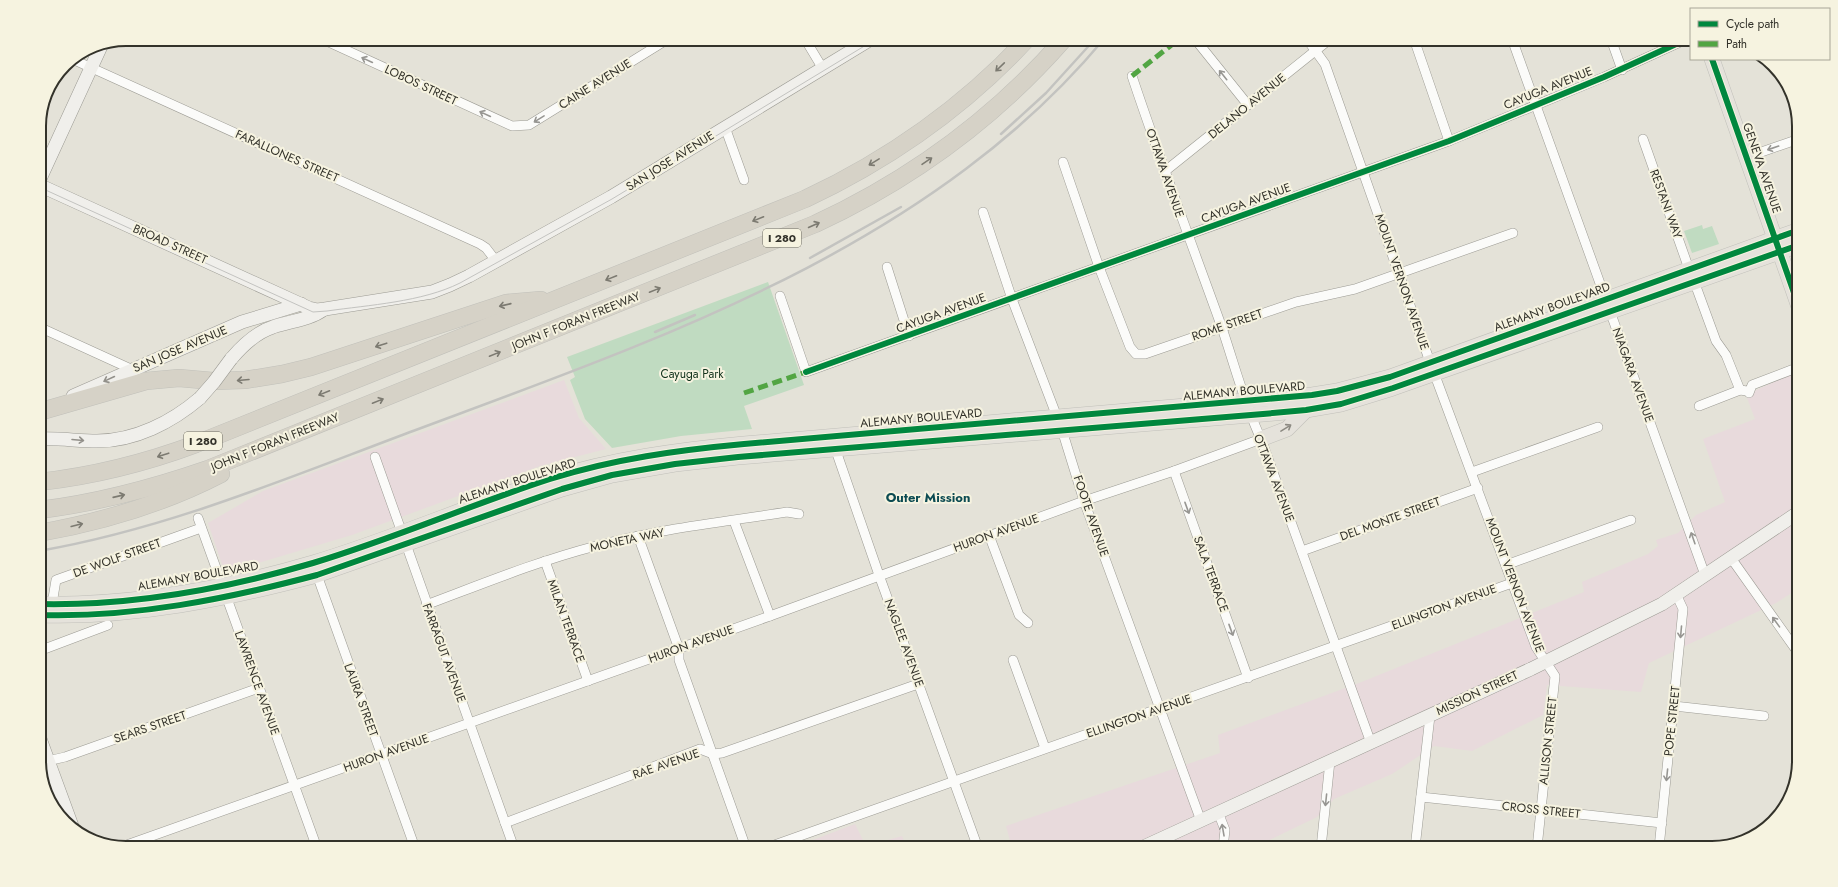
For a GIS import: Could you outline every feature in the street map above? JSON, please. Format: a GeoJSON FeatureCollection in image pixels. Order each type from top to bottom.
{"type":"FeatureCollection","features":[{"type":"Feature","properties":{"kind":"highway","name":"I 280"},"geometry":{"type":"LineString","coordinates":[[46,481],[85,476],[124,467],[179,450],[787,207],[851,176],[890,153],[937,120],[982,83],[1020,46]]}},
{"type":"Feature","properties":{"kind":"highway","name":"JOHN F FORAN FREEWAY"},"geometry":{"type":"LineString","coordinates":[[46,509],[97,501],[172,481],[208,469],[780,239],[839,213],[900,178],[963,134],[1012,93],[1057,46]]}},
{"type":"Feature","properties":{"kind":"highway"},"geometry":{"type":"LineString","coordinates":[[46,410],[146,381],[179,378],[230,381],[282,374],[311,367],[506,303],[558,299]]}},
{"type":"Feature","properties":{"kind":"highway"},"geometry":{"type":"LineString","coordinates":[[46,531],[114,515],[174,495],[218,476],[315,426]]}},
{"type":"Feature","properties":{"kind":"main road","name":"SAN JOSE AVENUE"},"geometry":{"type":"LineString","coordinates":[[823,69],[829,55],[844,46]]}},
{"type":"Feature","properties":{"kind":"main road","name":"SAN JOSE AVENUE"},"geometry":{"type":"LineString","coordinates":[[46,409],[131,369],[255,318],[301,304],[317,310],[325,309],[432,292],[450,285],[598,205],[860,46]]}},
{"type":"Feature","properties":{"kind":"main road"},"geometry":{"type":"LineString","coordinates":[[46,166],[99,50]]}},
{"type":"Feature","properties":{"kind":"main road","name":"GENEVA AVENUE"},"geometry":{"type":"LineString","coordinates":[[1712,60],[1792,287]]}},
{"type":"Feature","properties":{"kind":"main road","name":"BROAD STREET"},"geometry":{"type":"LineString","coordinates":[[46,188],[301,304]]}},
{"type":"Feature","properties":{"kind":"main road","name":"ALEMANY BOULEVARD"},"geometry":{"type":"LineString","coordinates":[[46,615],[91,615],[130,611],[317,575],[403,538],[551,479],[616,462],[698,448],[834,443],[1248,409],[1306,410],[1342,404],[1433,368],[1777,245],[1792,235]]}},
{"type":"Feature","properties":{"kind":"main road","name":"ALEMANY BOULEVARD"},"geometry":{"type":"LineString","coordinates":[[1777,245],[1792,245]]}},
{"type":"Feature","properties":{"kind":"main road"},"geometry":{"type":"LineString","coordinates":[[250,281],[262,289],[269,302],[265,311],[255,318]]}},
{"type":"Feature","properties":{"kind":"main road"},"geometry":{"type":"LineString","coordinates":[[272,327],[294,315],[301,304]]}},
{"type":"Feature","properties":{"kind":"main road","name":"SAN JOSE AVENUE"},"geometry":{"type":"LineString","coordinates":[[46,439],[64,438],[98,441],[127,436],[165,422],[181,413],[200,398],[231,359],[245,345],[272,327],[315,316],[325,309]]}},
{"type":"Feature","properties":{"kind":"main road","name":"ALEMANY BOULEVARD"},"geometry":{"type":"LineString","coordinates":[[1248,409],[1337,391],[1390,377],[1433,368]]}},
{"type":"Feature","properties":{"kind":"main road"},"geometry":{"type":"LineString","coordinates":[[1261,440],[1287,429],[1306,410]]}},
{"type":"Feature","properties":{"kind":"main road","name":"MISSION STREET"},"geometry":{"type":"LineString","coordinates":[[1157,841],[1430,716],[1545,662],[1662,604],[1792,517]]}},
{"type":"Feature","properties":{"kind":"main road","name":"ALEMANY BOULEVARD"},"geometry":{"type":"LineString","coordinates":[[46,602],[130,599],[224,592],[313,562],[403,538]]}},
{"type":"Feature","properties":{"kind":"main road"},"geometry":{"type":"LineString","coordinates":[[108,625],[130,611]]}},
{"type":"Feature","properties":{"kind":"main road"},"geometry":{"type":"LineString","coordinates":[[46,767],[68,817]]}},
{"type":"Feature","properties":{"kind":"street","name":"LOBOS STREET"},"geometry":{"type":"LineString","coordinates":[[337,46],[512,126],[521,125]]}},
{"type":"Feature","properties":{"kind":"street","name":"CAINE AVENUE"},"geometry":{"type":"LineString","coordinates":[[521,125],[529,125],[657,46]]}},
{"type":"Feature","properties":{"kind":"street"},"geometry":{"type":"LineString","coordinates":[[809,46],[823,69]]}},
{"type":"Feature","properties":{"kind":"street"},"geometry":{"type":"LineString","coordinates":[[1201,46],[1248,105]]}},
{"type":"Feature","properties":{"kind":"street","name":"MOUNT VERNON AVENUE"},"geometry":{"type":"LineString","coordinates":[[1313,46],[1325,64],[1433,368],[1512,583],[1536,647],[1545,662]]}},
{"type":"Feature","properties":{"kind":"street","name":"DELANO AVENUE"},"geometry":{"type":"LineString","coordinates":[[1164,172],[1321,46]]}},
{"type":"Feature","properties":{"kind":"street"},"geometry":{"type":"LineString","coordinates":[[1416,46],[1449,141]]}},
{"type":"Feature","properties":{"kind":"street","name":"NIAGARA AVENUE"},"geometry":{"type":"LineString","coordinates":[[1514,46],[1705,575]]}},
{"type":"Feature","properties":{"kind":"street"},"geometry":{"type":"LineString","coordinates":[[1613,46],[1622,70]]}},
{"type":"Feature","properties":{"kind":"street","name":"CAYUGA AVENUE"},"geometry":{"type":"LineString","coordinates":[[780,296],[806,372],[1449,141],[1622,70],[1672,46]]}},
{"type":"Feature","properties":{"kind":"street","name":"FARALLONES STREET"},"geometry":{"type":"LineString","coordinates":[[78,62],[480,244],[486,248],[496,261]]}},
{"type":"Feature","properties":{"kind":"street","name":"OTTAWA AVENUE"},"geometry":{"type":"LineString","coordinates":[[1132,76],[1164,172],[1221,327],[1248,409],[1302,551],[1371,743]]}},
{"type":"Feature","properties":{"kind":"street"},"geometry":{"type":"LineString","coordinates":[[725,128],[744,180]]}},
{"type":"Feature","properties":{"kind":"street","name":"RESTANI WAY"},"geometry":{"type":"LineString","coordinates":[[1643,139],[1716,341],[1726,355],[1740,390]]}},
{"type":"Feature","properties":{"kind":"street"},"geometry":{"type":"LineString","coordinates":[[1747,157],[1792,141]]}},
{"type":"Feature","properties":{"kind":"street","name":"ROME STREET"},"geometry":{"type":"LineString","coordinates":[[1063,162],[1099,267],[1130,347],[1136,354],[1145,354],[1296,302],[1355,289],[1513,232]]}},
{"type":"Feature","properties":{"kind":"street","name":"FOOTE AVENUE"},"geometry":{"type":"LineString","coordinates":[[982,212],[1012,299],[1059,424],[1084,501],[1201,821]]}},
{"type":"Feature","properties":{"kind":"street"},"geometry":{"type":"LineString","coordinates":[[887,267],[909,336]]}},
{"type":"Feature","properties":{"kind":"street"},"geometry":{"type":"LineString","coordinates":[[46,330],[131,369]]}},
{"type":"Feature","properties":{"kind":"street"},"geometry":{"type":"LineString","coordinates":[[1699,406],[1740,390],[1747,391],[1749,393],[1752,385],[1792,370]]}},
{"type":"Feature","properties":{"kind":"street"},"geometry":{"type":"LineString","coordinates":[[1472,472],[1598,427]]}},
{"type":"Feature","properties":{"kind":"street","name":"HURON AVENUE"},"geometry":{"type":"LineString","coordinates":[[139,841],[679,649],[1084,501],[1261,440]]}},
{"type":"Feature","properties":{"kind":"street","name":"NAGLEE AVENUE"},"geometry":{"type":"LineString","coordinates":[[834,443],[879,575],[975,841]]}},
{"type":"Feature","properties":{"kind":"street","name":"FARRAGUT AVENUE"},"geometry":{"type":"LineString","coordinates":[[375,457],[511,841]]}},
{"type":"Feature","properties":{"kind":"street","name":"SALA TERRACE"},"geometry":{"type":"LineString","coordinates":[[1174,471],[1248,678]]}},
{"type":"Feature","properties":{"kind":"street","name":"DEL MONTE STREET"},"geometry":{"type":"LineString","coordinates":[[1302,551],[1478,488]]}},
{"type":"Feature","properties":{"kind":"street","name":"MONETA WAY"},"geometry":{"type":"LineString","coordinates":[[426,604],[545,561],[595,546],[638,536],[787,512],[799,514]]}},
{"type":"Feature","properties":{"kind":"street","name":"LAWRENCE AVENUE"},"geometry":{"type":"LineString","coordinates":[[198,518],[314,841]]}},
{"type":"Feature","properties":{"kind":"street"},"geometry":{"type":"LineString","coordinates":[[1506,565],[1631,520]]}},
{"type":"Feature","properties":{"kind":"street"},"geometry":{"type":"LineString","coordinates":[[734,521],[770,616]]}},
{"type":"Feature","properties":{"kind":"street","name":"DE WOLF STREET"},"geometry":{"type":"LineString","coordinates":[[46,597],[56,580],[201,528]]}},
{"type":"Feature","properties":{"kind":"street"},"geometry":{"type":"LineString","coordinates":[[638,536],[679,649],[679,660],[743,841]]}},
{"type":"Feature","properties":{"kind":"street"},"geometry":{"type":"LineString","coordinates":[[989,536],[1019,615],[1028,623]]}},
{"type":"Feature","properties":{"kind":"street"},"geometry":{"type":"LineString","coordinates":[[1731,558],[1792,644]]}},
{"type":"Feature","properties":{"kind":"street","name":"MILAN TERRACE"},"geometry":{"type":"LineString","coordinates":[[545,561],[588,681]]}},
{"type":"Feature","properties":{"kind":"street","name":"LAURA STREET"},"geometry":{"type":"LineString","coordinates":[[317,575],[412,841]]}},
{"type":"Feature","properties":{"kind":"street","name":"ELLINGTON AVENUE"},"geometry":{"type":"LineString","coordinates":[[786,841],[1045,748],[1161,709],[1512,583]]}},
{"type":"Feature","properties":{"kind":"street","name":"POPE STREET"},"geometry":{"type":"LineString","coordinates":[[1660,841],[1683,609],[1676,594]]}},
{"type":"Feature","properties":{"kind":"street"},"geometry":{"type":"LineString","coordinates":[[46,648],[108,625]]}},
{"type":"Feature","properties":{"kind":"street"},"geometry":{"type":"LineString","coordinates":[[1013,660],[1045,748]]}},
{"type":"Feature","properties":{"kind":"street","name":"ALLISON STREET"},"geometry":{"type":"LineString","coordinates":[[1538,841],[1555,676],[1545,662]]}},
{"type":"Feature","properties":{"kind":"street","name":"RAE AVENUE"},"geometry":{"type":"LineString","coordinates":[[505,823],[700,750],[712,754],[722,753],[918,684]]}},
{"type":"Feature","properties":{"kind":"street","name":"SEARS STREET"},"geometry":{"type":"LineString","coordinates":[[46,761],[259,688]]}},
{"type":"Feature","properties":{"kind":"street"},"geometry":{"type":"LineString","coordinates":[[1674,706],[1764,716]]}},
{"type":"Feature","properties":{"kind":"street"},"geometry":{"type":"LineString","coordinates":[[1416,841],[1430,716]]}},
{"type":"Feature","properties":{"kind":"street"},"geometry":{"type":"LineString","coordinates":[[1322,841],[1330,761]]}},
{"type":"Feature","properties":{"kind":"street","name":"CROSS STREET"},"geometry":{"type":"LineString","coordinates":[[1421,797],[1662,823]]}},
{"type":"Feature","properties":{"kind":"street"},"geometry":{"type":"LineString","coordinates":[[1218,812],[1225,830],[1224,841]]}},
{"type":"Feature","properties":{"kind":"shaded area"},"geometry":{"type":"Polygon","coordinates":[[[1792,373],[1792,593],[1776,603],[1649,663],[1641,692],[1547,685],[1543,715],[1472,751],[1434,746],[1392,774],[1334,799],[1317,817],[1267,841],[1010,841],[1006,826],[1220,753],[1218,735],[1359,683],[1584,592],[1582,582],[1648,554],[1658,546],[1656,540],[1678,533],[1696,515],[1725,502],[1703,439],[1755,419],[1746,395],[1792,373]]]}},
{"type":"Feature","properties":{"kind":"shaded area"},"geometry":{"type":"Polygon","coordinates":[[[564,380],[579,418],[606,449],[540,466],[352,535],[225,573],[208,523],[263,491],[564,380]]]}},
{"type":"Feature","properties":{"kind":"shaded area"},"geometry":{"type":"Polygon","coordinates":[[[855,824],[864,841],[810,841],[855,824]]]}},
{"type":"Feature","properties":{"kind":"shaded area"},"geometry":{"type":"Polygon","coordinates":[[[902,836],[904,841],[884,841],[902,836]]]}},
{"type":"Feature","properties":{"kind":"green space"},"geometry":{"type":"Polygon","coordinates":[[[1702,225],[1703,229],[1712,226],[1719,244],[1692,253],[1684,231],[1702,225]]]}},
{"type":"Feature","properties":{"kind":"green space","name":"Cayuga Park"},"geometry":{"type":"Polygon","coordinates":[[[768,282],[804,385],[744,406],[752,429],[681,436],[612,448],[585,419],[570,380],[575,377],[567,357],[768,282]]]}},
{"type":"Feature","properties":{"kind":"tram line"},"geometry":{"type":"LineString","coordinates":[[46,190],[313,312],[395,302],[429,295],[460,283],[612,199],[864,46]]}},
{"type":"Feature","properties":{"kind":"railway"},"geometry":{"type":"LineString","coordinates":[[1001,134],[1046,93],[1089,46]]}},
{"type":"Feature","properties":{"kind":"railway"},"geometry":{"type":"LineString","coordinates":[[46,550],[86,542],[133,530],[270,485],[595,363],[689,324],[782,281],[871,232],[956,177],[1034,113],[1097,46]]}},
{"type":"Feature","properties":{"kind":"railway"},"geometry":{"type":"LineString","coordinates":[[810,258],[901,207]]}},
{"type":"Feature","properties":{"kind":"railway"},"geometry":{"type":"LineString","coordinates":[[655,332],[695,315]]}},
{"type":"Feature","properties":{"kind":"marked path"},"geometry":{"type":"LineString","coordinates":[[1132,76],[1170,46]]}},
{"type":"Feature","properties":{"kind":"marked path"},"geometry":{"type":"LineString","coordinates":[[744,393],[806,372]]}},
{"type":"Feature","properties":{"kind":"cycle path"},"geometry":{"type":"LineString","coordinates":[[806,372],[1449,141],[1604,77],[1672,46]]}},
{"type":"Feature","properties":{"kind":"cycle path"},"geometry":{"type":"LineString","coordinates":[[1712,60],[1792,287]]}},
{"type":"Feature","properties":{"kind":"cycle path"},"geometry":{"type":"LineString","coordinates":[[46,604],[74,604],[143,599],[246,581],[343,554],[550,479],[598,466],[646,456],[744,444],[1312,395],[1337,391],[1390,377],[1792,233]]}},
{"type":"Feature","properties":{"kind":"cycle path"},"geometry":{"type":"LineString","coordinates":[[46,615],[74,615],[145,610],[214,599],[283,584],[317,575],[562,489],[612,475],[675,464],[738,457],[1263,414],[1306,410],[1341,404],[1393,388],[1792,247]]}},
{"type":"Feature","properties":{"kind":"district","name":"Outer Mission"},"geometry":{"type":"Point","coordinates":[928,497]}}]}
